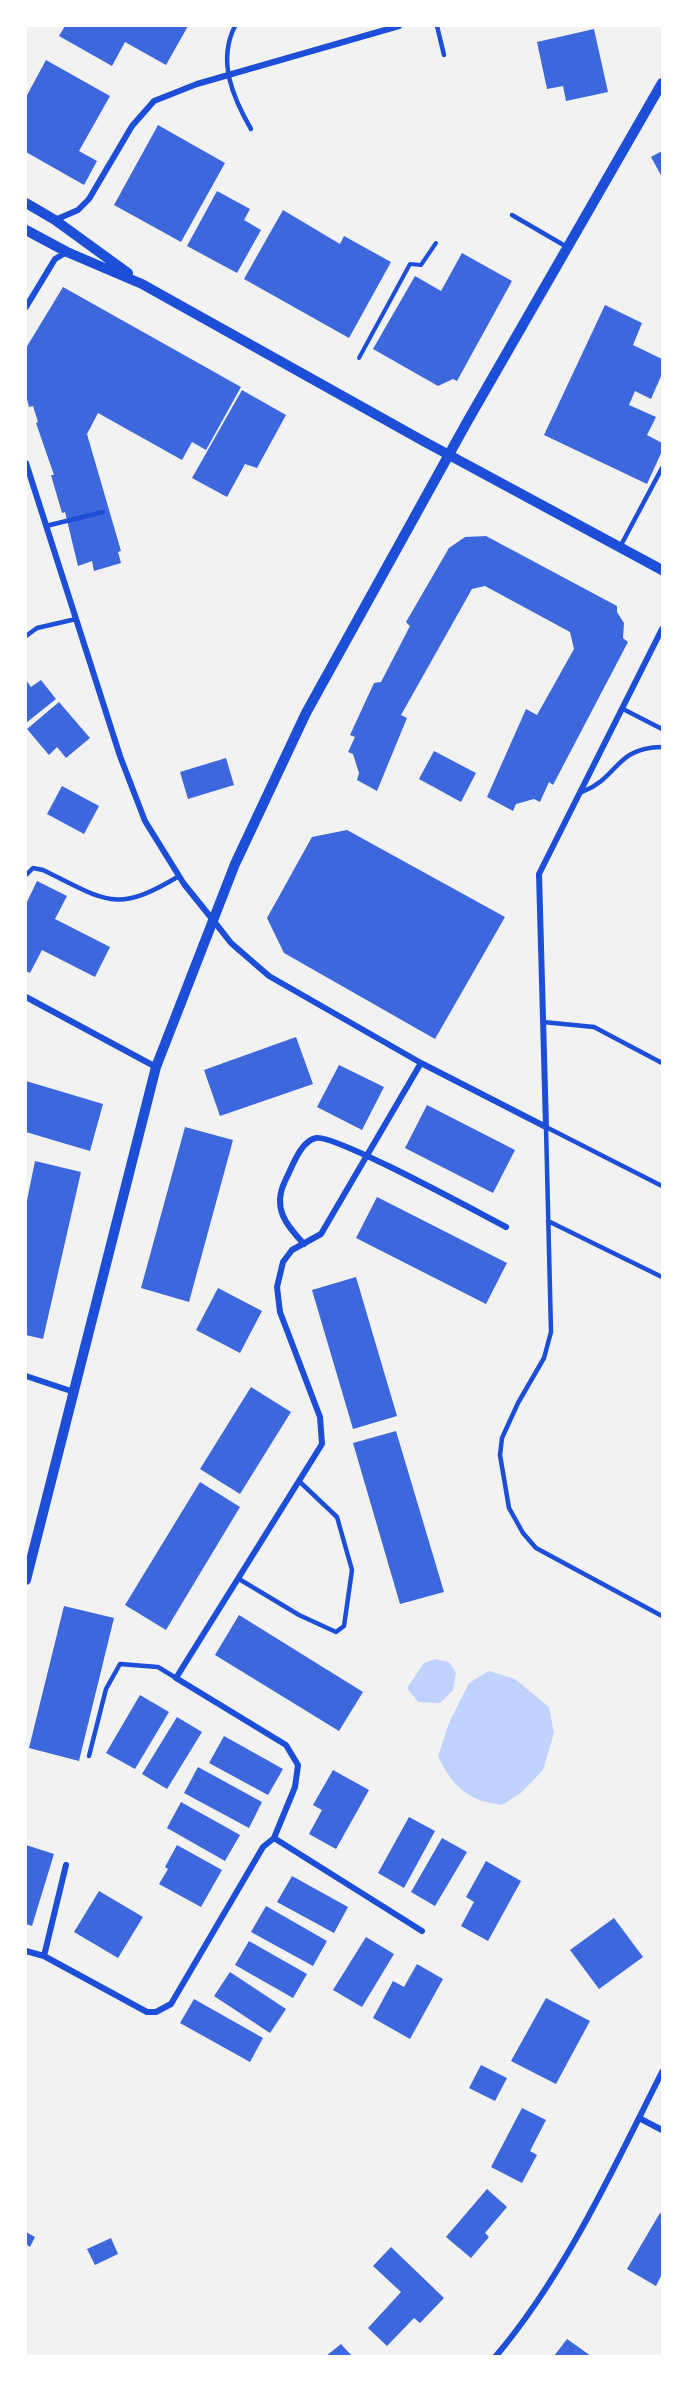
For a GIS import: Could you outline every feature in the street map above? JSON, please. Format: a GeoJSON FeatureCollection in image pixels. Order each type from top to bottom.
{"type":"FeatureCollection","features":[{"type":"Feature","properties":{"kind":"street"},"geometry":{"type":"LineString","coordinates":[[55,220],[78,210],[89,199],[143,111],[170,93],[399,26]]}},
{"type":"Feature","properties":{"kind":"street"},"geometry":{"type":"LineString","coordinates":[[26,1580],[156,1067],[252,824],[300,723],[567,247],[663,83]]}},
{"type":"Feature","properties":{"kind":"street"},"geometry":{"type":"LineString","coordinates":[[26,203],[55,220],[142,284]]}},
{"type":"Feature","properties":{"kind":"street"},"geometry":{"type":"LineString","coordinates":[[26,230],[68,252],[142,284],[450,456],[663,570]]}},
{"type":"Feature","properties":{"kind":"street"},"geometry":{"type":"LineString","coordinates":[[26,307],[55,259],[68,252]]}},
{"type":"Feature","properties":{"kind":"street"},"geometry":{"type":"LineString","coordinates":[[26,463],[120,756],[145,821],[179,876],[231,943],[269,976],[421,1063],[546,1127],[539,874],[663,629]]}},
{"type":"Feature","properties":{"kind":"street"},"geometry":{"type":"LineString","coordinates":[[26,997],[156,1067]]}},
{"type":"Feature","properties":{"kind":"street"},"geometry":{"type":"LineString","coordinates":[[26,1951],[44,1956],[147,2012],[156,2012],[171,2004],[263,1847],[274,1839],[295,1787],[297,1765],[286,1745],[176,1678],[320,1450],[323,1433],[320,1417],[280,1312],[278,1287],[283,1262],[292,1250],[321,1234],[421,1063]]}},
{"type":"Feature","properties":{"kind":"street"},"geometry":{"type":"LineString","coordinates":[[304,1244],[285,1224],[280,1213],[280,1194],[306,1143],[315,1138],[324,1138],[367,1156],[506,1227]]}},
{"type":"Feature","properties":{"kind":"street"},"geometry":{"type":"LineString","coordinates":[[26,1376],[75,1392]]}},
{"type":"Feature","properties":{"kind":"street"},"geometry":{"type":"LineString","coordinates":[[274,1839],[422,1931]]}},
{"type":"Feature","properties":{"kind":"street"},"geometry":{"type":"LineString","coordinates":[[44,1956],[66,1865]]}},
{"type":"Feature","properties":{"kind":"street"},"geometry":{"type":"LineString","coordinates":[[496,2356],[528,2318],[570,2248],[663,2072]]}},
{"type":"Feature","properties":{"kind":"street"},"geometry":{"type":"LineString","coordinates":[[639,2118],[663,2130]]}},
{"type":"Feature","properties":{"kind":"lane"},"geometry":{"type":"LineString","coordinates":[[235,26],[226,51],[229,76],[236,103],[251,129]]}},
{"type":"Feature","properties":{"kind":"lane"},"geometry":{"type":"LineString","coordinates":[[437,26],[444,55]]}},
{"type":"Feature","properties":{"kind":"lane"},"geometry":{"type":"LineString","coordinates":[[512,215],[567,247]]}},
{"type":"Feature","properties":{"kind":"lane"},"geometry":{"type":"LineString","coordinates":[[620,547],[663,468]]}},
{"type":"Feature","properties":{"kind":"lane"},"geometry":{"type":"LineString","coordinates":[[46,526],[103,512]]}},
{"type":"Feature","properties":{"kind":"lane"},"geometry":{"type":"LineString","coordinates":[[26,636],[37,628],[76,619]]}},
{"type":"Feature","properties":{"kind":"lane"},"geometry":{"type":"LineString","coordinates":[[623,709],[663,729]]}},
{"type":"Feature","properties":{"kind":"lane"},"geometry":{"type":"LineString","coordinates":[[582,792],[598,785],[622,758],[641,747],[663,747]]}},
{"type":"Feature","properties":{"kind":"lane"},"geometry":{"type":"LineString","coordinates":[[26,875],[33,868],[43,870],[111,901],[135,898],[154,891],[179,876]]}},
{"type":"Feature","properties":{"kind":"lane"},"geometry":{"type":"LineString","coordinates":[[543,1022],[594,1027],[663,1063]]}},
{"type":"Feature","properties":{"kind":"lane"},"geometry":{"type":"LineString","coordinates":[[663,1186],[546,1127],[551,1332],[544,1358],[518,1403],[502,1437],[501,1455],[509,1508],[536,1548],[663,1616]]}},
{"type":"Feature","properties":{"kind":"lane"},"geometry":{"type":"LineString","coordinates":[[548,1221],[663,1277]]}},
{"type":"Feature","properties":{"kind":"lane"},"geometry":{"type":"LineString","coordinates":[[239,1579],[299,1616],[336,1632],[345,1626],[352,1570],[337,1517],[300,1482]]}},
{"type":"Feature","properties":{"kind":"lane"},"geometry":{"type":"LineString","coordinates":[[89,1756],[106,1689],[120,1664],[158,1667],[176,1678]]}},
{"type":"Feature","properties":{"kind":"path"},"geometry":{"type":"LineString","coordinates":[[359,358],[410,264],[421,266],[436,243]]}},
{"type":"Feature","properties":{"kind":"water"},"geometry":{"type":"Polygon","coordinates":[[[435,1659],[449,1662],[456,1672],[453,1690],[440,1703],[418,1702],[407,1688],[424,1663],[435,1659]]]}},
{"type":"Feature","properties":{"kind":"water"},"geometry":{"type":"Polygon","coordinates":[[[489,1671],[515,1679],[549,1707],[554,1733],[543,1770],[522,1792],[502,1805],[470,1796],[455,1784],[438,1756],[449,1723],[469,1683],[489,1671]]]}},
{"type":"Feature","properties":{"kind":"building"},"geometry":{"type":"Polygon","coordinates":[[[65,26],[188,26],[166,65],[125,42],[112,66],[59,36],[65,26]]]}},
{"type":"Feature","properties":{"kind":"building"},"geometry":{"type":"Polygon","coordinates":[[[594,29],[608,92],[566,101],[563,86],[547,89],[537,42],[594,29]]]}},
{"type":"Feature","properties":{"kind":"building"},"geometry":{"type":"Polygon","coordinates":[[[46,60],[110,96],[79,151],[97,161],[84,185],[26,152],[26,97],[46,60]]]}},
{"type":"Feature","properties":{"kind":"building"},"geometry":{"type":"Polygon","coordinates":[[[158,125],[225,163],[181,242],[114,205],[158,125]]]}},
{"type":"Feature","properties":{"kind":"building"},"geometry":{"type":"Polygon","coordinates":[[[662,151],[662,177],[651,157],[662,151]]]}},
{"type":"Feature","properties":{"kind":"building"},"geometry":{"type":"Polygon","coordinates":[[[217,191],[250,209],[244,220],[261,230],[237,273],[187,246],[217,191]]]}},
{"type":"Feature","properties":{"kind":"building"},"geometry":{"type":"Polygon","coordinates":[[[283,210],[340,244],[344,236],[391,262],[349,338],[244,279],[283,210]]]}},
{"type":"Feature","properties":{"kind":"building"},"geometry":{"type":"Polygon","coordinates":[[[462,253],[512,281],[457,381],[453,379],[438,386],[373,349],[415,276],[441,291],[462,253]]]}},
{"type":"Feature","properties":{"kind":"building"},"geometry":{"type":"Polygon","coordinates":[[[63,287],[241,387],[206,450],[192,442],[182,460],[98,413],[87,434],[121,551],[118,552],[121,563],[94,571],[92,561],[78,566],[65,512],[62,513],[51,475],[54,475],[36,423],[38,422],[33,406],[29,407],[26,395],[26,348],[63,287]]]}},
{"type":"Feature","properties":{"kind":"building"},"geometry":{"type":"Polygon","coordinates":[[[605,305],[642,323],[633,345],[662,359],[662,374],[651,399],[635,391],[629,405],[656,417],[647,435],[662,443],[662,451],[647,484],[544,435],[605,305]]]}},
{"type":"Feature","properties":{"kind":"building"},"geometry":{"type":"Polygon","coordinates":[[[242,390],[286,415],[257,468],[245,464],[227,497],[192,478],[242,390]]]}},
{"type":"Feature","properties":{"kind":"building"},"geometry":{"type":"Polygon","coordinates":[[[486,536],[617,606],[617,612],[624,623],[623,638],[628,642],[553,785],[549,782],[540,802],[534,799],[516,804],[513,811],[487,797],[526,709],[537,715],[574,649],[570,632],[485,586],[472,589],[401,715],[407,718],[377,791],[357,780],[359,773],[353,754],[348,752],[355,737],[350,735],[374,683],[381,682],[410,626],[406,622],[449,548],[465,537],[486,536]]]}},
{"type":"Feature","properties":{"kind":"building"},"geometry":{"type":"Polygon","coordinates":[[[26,680],[31,687],[41,680],[56,699],[26,723],[26,680]]]}},
{"type":"Feature","properties":{"kind":"building"},"geometry":{"type":"Polygon","coordinates":[[[59,702],[90,738],[66,758],[57,747],[49,755],[27,729],[59,702]]]}},
{"type":"Feature","properties":{"kind":"building"},"geometry":{"type":"Polygon","coordinates":[[[434,751],[476,773],[461,802],[419,779],[434,751]]]}},
{"type":"Feature","properties":{"kind":"building"},"geometry":{"type":"Polygon","coordinates":[[[226,758],[234,785],[188,799],[180,772],[226,758]]]}},
{"type":"Feature","properties":{"kind":"building"},"geometry":{"type":"Polygon","coordinates":[[[62,786],[99,806],[84,834],[47,814],[62,786]]]}},
{"type":"Feature","properties":{"kind":"building"},"geometry":{"type":"Polygon","coordinates":[[[347,830],[505,917],[435,1039],[284,953],[267,918],[312,837],[347,830]]]}},
{"type":"Feature","properties":{"kind":"building"},"geometry":{"type":"Polygon","coordinates":[[[37,881],[67,896],[55,919],[110,947],[95,977],[42,950],[30,973],[26,971],[26,904],[37,881]]]}},
{"type":"Feature","properties":{"kind":"building"},"geometry":{"type":"Polygon","coordinates":[[[296,1037],[313,1084],[220,1116],[204,1070],[296,1037]]]}},
{"type":"Feature","properties":{"kind":"building"},"geometry":{"type":"Polygon","coordinates":[[[339,1065],[384,1087],[362,1130],[317,1107],[339,1065]]]}},
{"type":"Feature","properties":{"kind":"building"},"geometry":{"type":"Polygon","coordinates":[[[26,1081],[103,1104],[90,1151],[26,1132],[26,1081]]]}},
{"type":"Feature","properties":{"kind":"building"},"geometry":{"type":"Polygon","coordinates":[[[427,1105],[515,1150],[493,1193],[405,1148],[427,1105]]]}},
{"type":"Feature","properties":{"kind":"building"},"geometry":{"type":"Polygon","coordinates":[[[185,1127],[233,1140],[189,1302],[141,1288],[185,1127]]]}},
{"type":"Feature","properties":{"kind":"building"},"geometry":{"type":"Polygon","coordinates":[[[35,1161],[81,1172],[43,1339],[26,1335],[26,1205],[35,1161]]]}},
{"type":"Feature","properties":{"kind":"building"},"geometry":{"type":"Polygon","coordinates":[[[377,1197],[507,1263],[486,1304],[356,1238],[377,1197]]]}},
{"type":"Feature","properties":{"kind":"building"},"geometry":{"type":"Polygon","coordinates":[[[356,1277],[397,1416],[353,1429],[312,1290],[356,1277]]]}},
{"type":"Feature","properties":{"kind":"building"},"geometry":{"type":"Polygon","coordinates":[[[218,1288],[262,1311],[240,1353],[196,1330],[218,1288]]]}},
{"type":"Feature","properties":{"kind":"building"},"geometry":{"type":"Polygon","coordinates":[[[251,1387],[291,1412],[240,1494],[200,1469],[251,1387]]]}},
{"type":"Feature","properties":{"kind":"building"},"geometry":{"type":"Polygon","coordinates":[[[396,1431],[444,1592],[400,1604],[353,1443],[396,1431]]]}},
{"type":"Feature","properties":{"kind":"building"},"geometry":{"type":"Polygon","coordinates":[[[200,1482],[240,1507],[166,1630],[125,1605],[200,1482]]]}},
{"type":"Feature","properties":{"kind":"building"},"geometry":{"type":"Polygon","coordinates":[[[64,1606],[114,1618],[79,1761],[29,1748],[64,1606]]]}},
{"type":"Feature","properties":{"kind":"building"},"geometry":{"type":"Polygon","coordinates":[[[239,1615],[363,1692],[339,1731],[215,1655],[239,1615]]]}},
{"type":"Feature","properties":{"kind":"building"},"geometry":{"type":"Polygon","coordinates":[[[140,1695],[169,1712],[135,1769],[106,1753],[140,1695]]]}},
{"type":"Feature","properties":{"kind":"building"},"geometry":{"type":"Polygon","coordinates":[[[177,1717],[202,1732],[167,1789],[142,1774],[177,1717]]]}},
{"type":"Feature","properties":{"kind":"building"},"geometry":{"type":"Polygon","coordinates":[[[224,1736],[283,1769],[268,1795],[209,1763],[224,1736]]]}},
{"type":"Feature","properties":{"kind":"building"},"geometry":{"type":"Polygon","coordinates":[[[198,1767],[262,1802],[249,1828],[184,1793],[198,1767]]]}},
{"type":"Feature","properties":{"kind":"building"},"geometry":{"type":"Polygon","coordinates":[[[333,1770],[369,1790],[336,1849],[309,1834],[322,1810],[313,1805],[333,1770]]]}},
{"type":"Feature","properties":{"kind":"building"},"geometry":{"type":"Polygon","coordinates":[[[181,1802],[240,1835],[225,1861],[167,1828],[181,1802]]]}},
{"type":"Feature","properties":{"kind":"building"},"geometry":{"type":"Polygon","coordinates":[[[409,1817],[435,1831],[404,1888],[378,1873],[409,1817]]]}},
{"type":"Feature","properties":{"kind":"building"},"geometry":{"type":"Polygon","coordinates":[[[442,1838],[467,1852],[435,1906],[411,1892],[442,1838]]]}},
{"type":"Feature","properties":{"kind":"building"},"geometry":{"type":"Polygon","coordinates":[[[26,1845],[54,1854],[32,1926],[26,1924],[26,1845]]]}},
{"type":"Feature","properties":{"kind":"building"},"geometry":{"type":"Polygon","coordinates":[[[177,1845],[222,1870],[201,1907],[159,1884],[168,1869],[165,1867],[177,1845]]]}},
{"type":"Feature","properties":{"kind":"building"},"geometry":{"type":"Polygon","coordinates":[[[486,1861],[521,1881],[488,1941],[461,1926],[474,1902],[466,1897],[486,1861]]]}},
{"type":"Feature","properties":{"kind":"building"},"geometry":{"type":"Polygon","coordinates":[[[292,1876],[348,1907],[334,1933],[277,1902],[292,1876]]]}},
{"type":"Feature","properties":{"kind":"building"},"geometry":{"type":"Polygon","coordinates":[[[99,1891],[143,1917],[118,1958],[74,1932],[99,1891]]]}},
{"type":"Feature","properties":{"kind":"building"},"geometry":{"type":"Polygon","coordinates":[[[266,1906],[327,1941],[313,1966],[251,1932],[266,1906]]]}},
{"type":"Feature","properties":{"kind":"building"},"geometry":{"type":"Polygon","coordinates":[[[614,1918],[643,1957],[599,1989],[570,1950],[614,1918]]]}},
{"type":"Feature","properties":{"kind":"building"},"geometry":{"type":"Polygon","coordinates":[[[366,1937],[394,1954],[362,2007],[333,1990],[366,1937]]]}},
{"type":"Feature","properties":{"kind":"building"},"geometry":{"type":"Polygon","coordinates":[[[249,1941],[307,1974],[293,1998],[235,1965],[249,1941]]]}},
{"type":"Feature","properties":{"kind":"building"},"geometry":{"type":"Polygon","coordinates":[[[417,1964],[443,1979],[410,2039],[373,2018],[393,1981],[404,1987],[417,1964]]]}},
{"type":"Feature","properties":{"kind":"building"},"geometry":{"type":"Polygon","coordinates":[[[230,1972],[286,2009],[270,2033],[214,1996],[230,1972]]]}},
{"type":"Feature","properties":{"kind":"building"},"geometry":{"type":"Polygon","coordinates":[[[546,1998],[590,2021],[556,2084],[511,2061],[546,1998]]]}},
{"type":"Feature","properties":{"kind":"building"},"geometry":{"type":"Polygon","coordinates":[[[194,1999],[263,2038],[250,2062],[180,2023],[194,1999]]]}},
{"type":"Feature","properties":{"kind":"building"},"geometry":{"type":"Polygon","coordinates":[[[481,2065],[507,2078],[495,2101],[469,2088],[481,2065]]]}},
{"type":"Feature","properties":{"kind":"building"},"geometry":{"type":"Polygon","coordinates":[[[522,2108],[546,2120],[530,2151],[537,2155],[522,2183],[491,2167],[522,2108]]]}},
{"type":"Feature","properties":{"kind":"building"},"geometry":{"type":"Polygon","coordinates":[[[487,2189],[507,2207],[485,2233],[489,2237],[471,2258],[446,2237],[487,2189]]]}},
{"type":"Feature","properties":{"kind":"building"},"geometry":{"type":"Polygon","coordinates":[[[660,2213],[662,2214],[662,2274],[656,2286],[627,2269],[660,2213]]]}},
{"type":"Feature","properties":{"kind":"building"},"geometry":{"type":"Polygon","coordinates":[[[26,2232],[35,2237],[30,2247],[26,2244],[26,2232]]]}},
{"type":"Feature","properties":{"kind":"building"},"geometry":{"type":"Polygon","coordinates":[[[111,2238],[118,2254],[95,2265],[87,2249],[111,2238]]]}},
{"type":"Feature","properties":{"kind":"building"},"geometry":{"type":"Polygon","coordinates":[[[391,2247],[444,2298],[420,2323],[414,2318],[387,2346],[368,2328],[401,2292],[373,2266],[391,2247]]]}},
{"type":"Feature","properties":{"kind":"building"},"geometry":{"type":"Polygon","coordinates":[[[567,2339],[591,2356],[554,2356],[567,2339]]]}},
{"type":"Feature","properties":{"kind":"building"},"geometry":{"type":"Polygon","coordinates":[[[341,2344],[352,2356],[326,2356],[341,2344]]]}}]}
